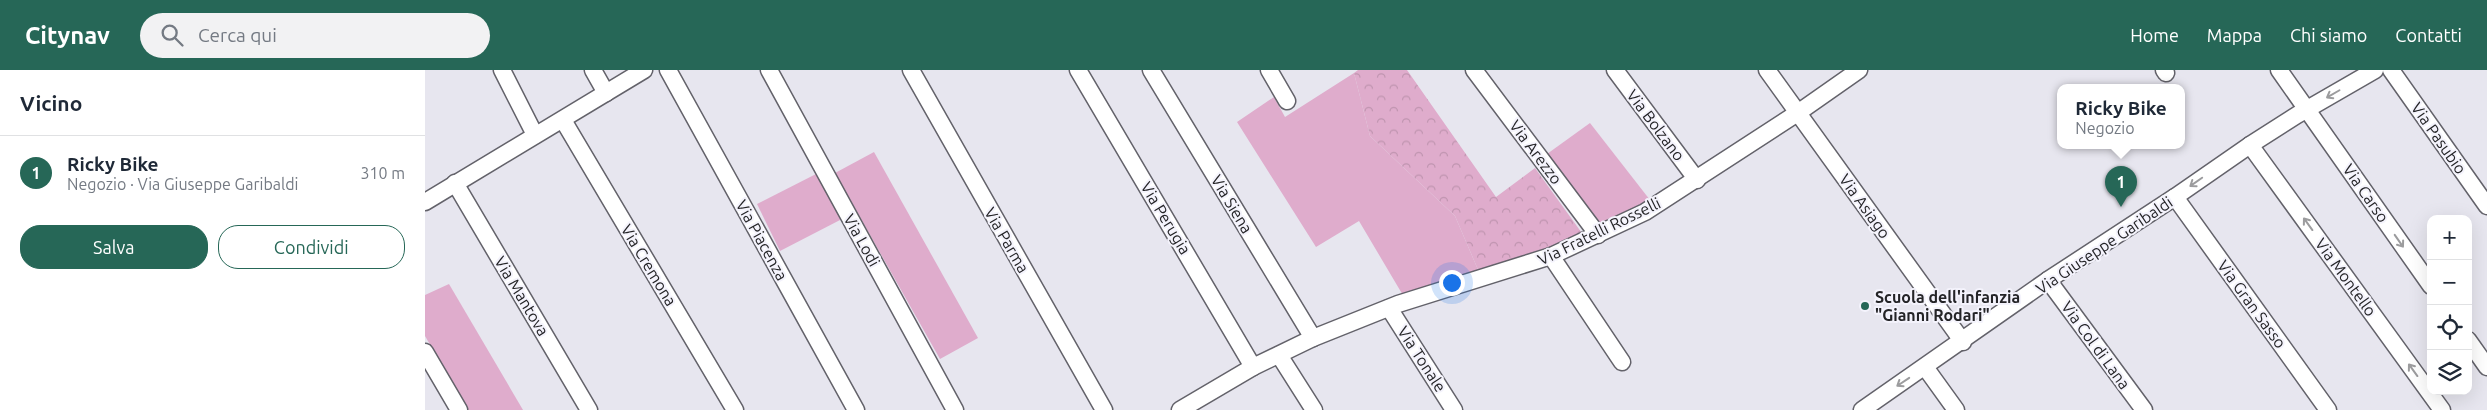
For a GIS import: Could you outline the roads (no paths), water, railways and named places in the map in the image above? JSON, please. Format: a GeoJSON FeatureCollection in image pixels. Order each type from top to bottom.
{"type":"FeatureCollection","features":[{"type":"Feature","properties":{"kind":"street"},"geometry":{"type":"LineString","coordinates":[[502,70],[535,135]]}},
{"type":"Feature","properties":{"kind":"street"},"geometry":{"type":"LineString","coordinates":[[593,70],[606,93]]}},
{"type":"Feature","properties":{"kind":"street"},"geometry":{"type":"LineString","coordinates":[[425,202],[644,70]]}},
{"type":"Feature","properties":{"kind":"street","name":"Via Piacenza"},"geometry":{"type":"LineString","coordinates":[[668,70],[856,410]]}},
{"type":"Feature","properties":{"kind":"street","name":"Via Lodi"},"geometry":{"type":"LineString","coordinates":[[769,70],[955,410]]}},
{"type":"Feature","properties":{"kind":"street","name":"Via Parma"},"geometry":{"type":"LineString","coordinates":[[911,70],[1104,410]]}},
{"type":"Feature","properties":{"kind":"street","name":"Via Perugia"},"geometry":{"type":"LineString","coordinates":[[1078,70],[1253,367]]}},
{"type":"Feature","properties":{"kind":"street","name":"Via Siena"},"geometry":{"type":"LineString","coordinates":[[1151,70],[1313,338]]}},
{"type":"Feature","properties":{"kind":"street"},"geometry":{"type":"LineString","coordinates":[[1269,70],[1287,101]]}},
{"type":"Feature","properties":{"kind":"street","name":"Via Arezzo"},"geometry":{"type":"LineString","coordinates":[[1474,70],[1598,235]]}},
{"type":"Feature","properties":{"kind":"street","name":"Via Bolzano"},"geometry":{"type":"LineString","coordinates":[[1615,70],[1697,180]]}},
{"type":"Feature","properties":{"kind":"street","name":"Via Asiago"},"geometry":{"type":"LineString","coordinates":[[1767,70],[1963,342]]}},
{"type":"Feature","properties":{"kind":"street","name":"Via Fratelli Rosselli"},"geometry":{"type":"LineString","coordinates":[[1180,410],[1198,406],[1253,367],[1313,338],[1389,308],[1551,256],[1645,212],[1697,180],[1859,70]]}},
{"type":"Feature","properties":{"kind":"street","name":"Via Carso"},"geometry":{"type":"LineString","coordinates":[[2279,70],[2427,280]]}},
{"type":"Feature","properties":{"kind":"street","name":"Via Giuseppe Garibaldi"},"geometry":{"type":"LineString","coordinates":[[1862,410],[1963,342],[2048,280],[2175,197],[2304,105],[2375,70]]}},
{"type":"Feature","properties":{"kind":"street","name":"Via Pasubio"},"geometry":{"type":"LineString","coordinates":[[2391,70],[2487,206]]}},
{"type":"Feature","properties":{"kind":"street","name":"Via Cremona"},"geometry":{"type":"LineString","coordinates":[[563,120],[735,410]]}},
{"type":"Feature","properties":{"kind":"street","name":"Via Montello"},"geometry":{"type":"LineString","coordinates":[[2250,144],[2441,410]]}},
{"type":"Feature","properties":{"kind":"street","name":"Via Mantova"},"geometry":{"type":"LineString","coordinates":[[455,183],[589,410]]}},
{"type":"Feature","properties":{"kind":"street","name":"Via Gran Sasso"},"geometry":{"type":"LineString","coordinates":[[2175,197],[2328,410]]}},
{"type":"Feature","properties":{"kind":"street"},"geometry":{"type":"LineString","coordinates":[[1551,256],[1622,362]]}},
{"type":"Feature","properties":{"kind":"street","name":"Via Col di Lana"},"geometry":{"type":"LineString","coordinates":[[2048,280],[2144,410]]}},
{"type":"Feature","properties":{"kind":"street","name":"Via Tonale"},"geometry":{"type":"LineString","coordinates":[[1389,308],[1454,410]]}},
{"type":"Feature","properties":{"kind":"street"},"geometry":{"type":"LineString","coordinates":[[2472,346],[2487,367]]}},
{"type":"Feature","properties":{"kind":"street"},"geometry":{"type":"LineString","coordinates":[[425,352],[459,410]]}},
{"type":"Feature","properties":{"kind":"street"},"geometry":{"type":"LineString","coordinates":[[1279,354],[1315,410]]}},
{"type":"Feature","properties":{"kind":"street"},"geometry":{"type":"LineString","coordinates":[[1925,367],[1956,410]]}},
{"type":"Feature","properties":{"kind":"place","name":"Ricky Bike"},"geometry":{"type":"Point","coordinates":[2121,207]}},
{"type":"Feature","properties":{"kind":"place","name":"Scuola dell'infanzia \"Gianni Rodari\""},"geometry":{"type":"Point","coordinates":[1865,306]}}]}
